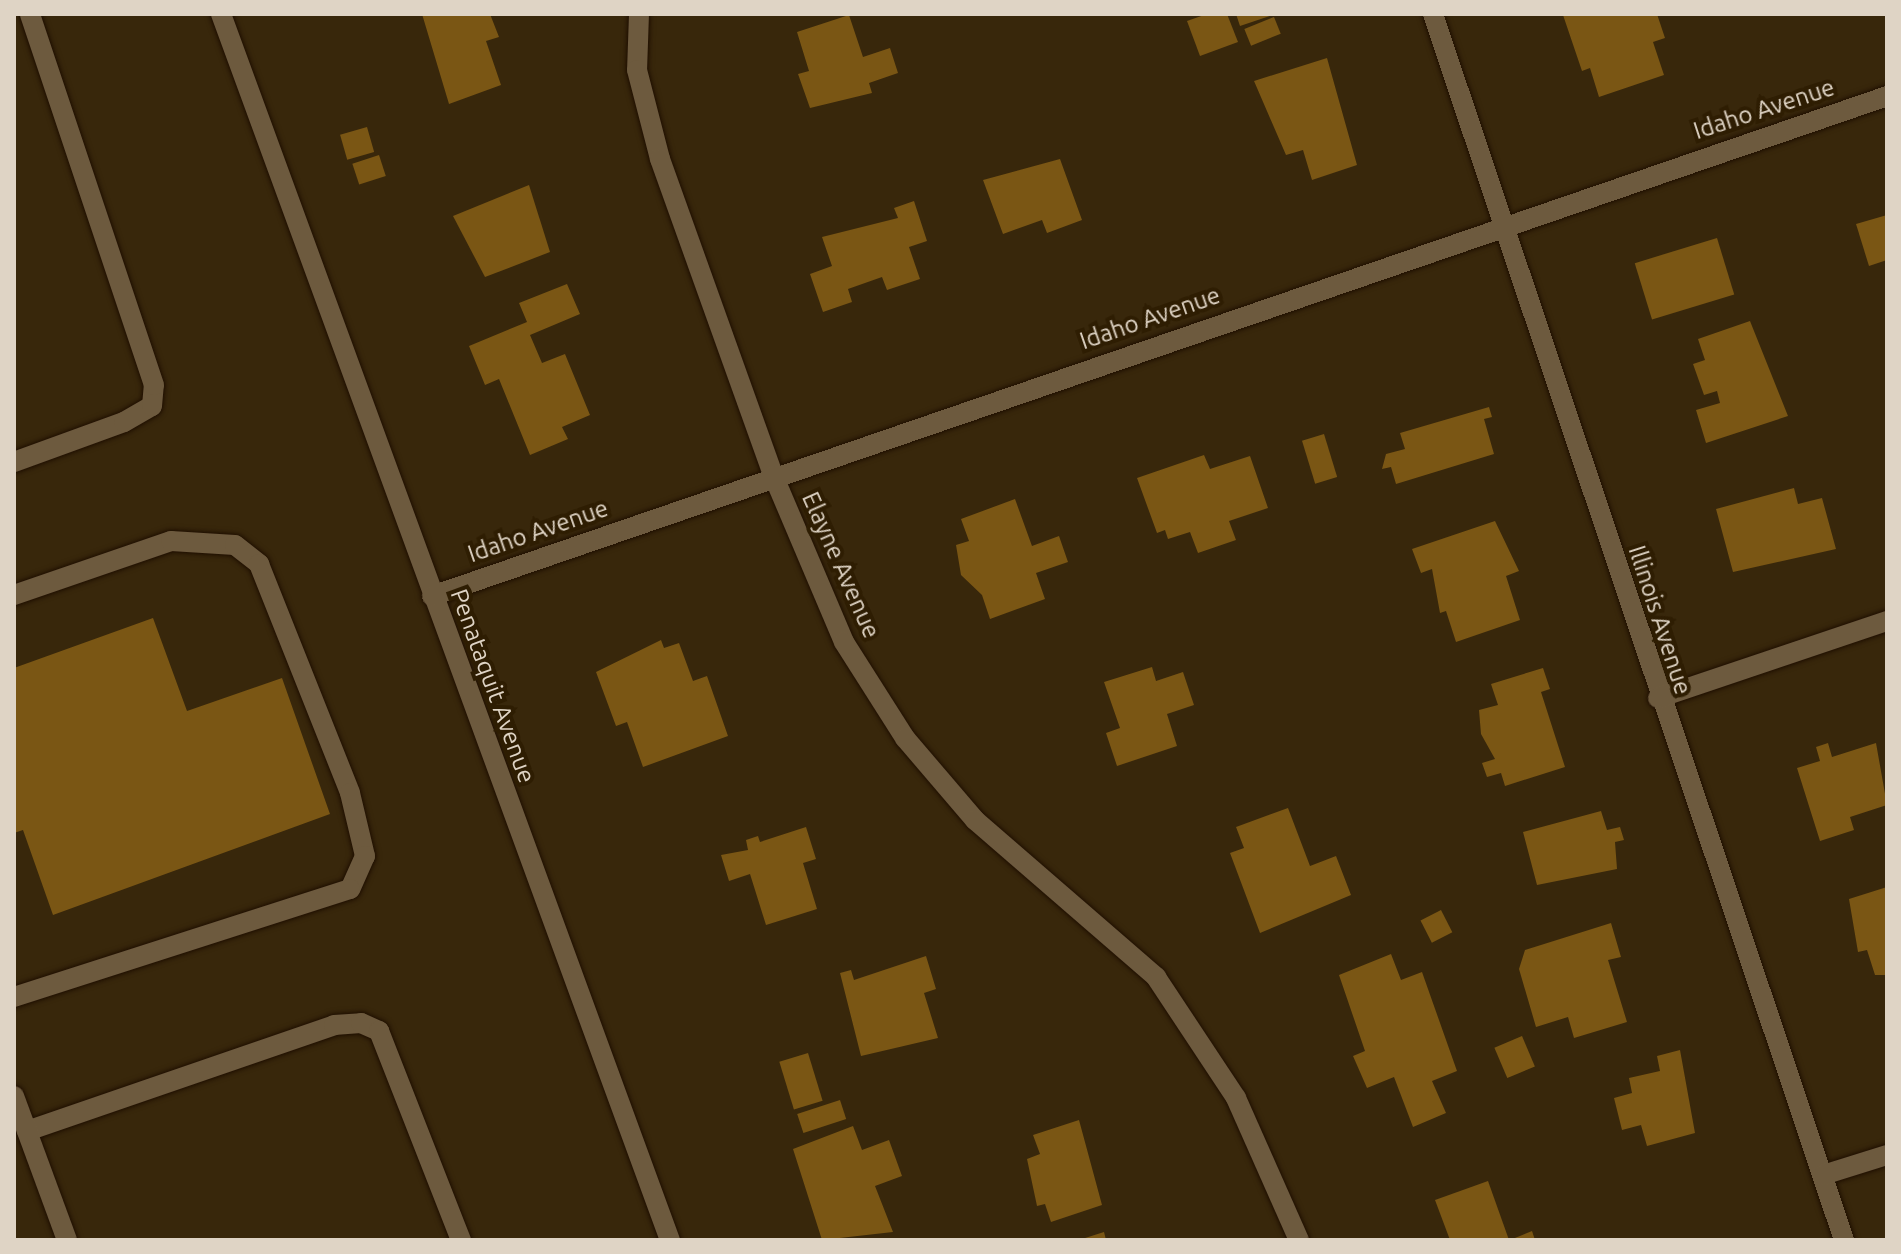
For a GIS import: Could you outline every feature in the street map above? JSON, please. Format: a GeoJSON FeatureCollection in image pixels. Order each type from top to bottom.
{"type":"FeatureCollection","features":[{"type":"Feature","properties":{"kind":"street"},"geometry":{"type":"LineString","coordinates":[[14,462],[124,422],[152,406],[154,385],[30,14]]}},
{"type":"Feature","properties":{"kind":"street","name":"Penataquit Avenue"},"geometry":{"type":"LineString","coordinates":[[221,14],[670,1240]]}},
{"type":"Feature","properties":{"kind":"street","name":"Elayne Avenue"},"geometry":{"type":"LineString","coordinates":[[639,14],[637,70],[660,159],[774,477],[844,642],[905,738],[975,820],[1156,977],[1236,1098],[1299,1240]]}},
{"type":"Feature","properties":{"kind":"street","name":"Illinois Avenue"},"geometry":{"type":"LineString","coordinates":[[1433,14],[1658,698],[1844,1240]]}},
{"type":"Feature","properties":{"kind":"street","name":"Idaho Avenue"},"geometry":{"type":"LineString","coordinates":[[432,596],[1501,223],[1887,96]]}},
{"type":"Feature","properties":{"kind":"street"},"geometry":{"type":"LineString","coordinates":[[14,595],[171,541],[235,545],[259,564],[350,793],[365,856],[350,889],[14,997]]}},
{"type":"Feature","properties":{"kind":"street"},"geometry":{"type":"LineString","coordinates":[[1658,698],[1887,621]]}},
{"type":"Feature","properties":{"kind":"street"},"geometry":{"type":"LineString","coordinates":[[27,1131],[334,1025],[361,1023],[379,1031],[461,1240]]}},
{"type":"Feature","properties":{"kind":"street"},"geometry":{"type":"LineString","coordinates":[[14,1096],[67,1240]]}},
{"type":"Feature","properties":{"kind":"street"},"geometry":{"type":"LineString","coordinates":[[1823,1175],[1887,1155]]}},
{"type":"Feature","properties":{"kind":"building"},"geometry":{"type":"Polygon","coordinates":[[[422,14],[490,14],[499,37],[486,41],[501,85],[449,104],[422,14]]]}},
{"type":"Feature","properties":{"kind":"building"},"geometry":{"type":"Polygon","coordinates":[[[1207,14],[1227,14],[1238,42],[1200,56],[1187,21],[1207,14]]]}},
{"type":"Feature","properties":{"kind":"building"},"geometry":{"type":"Polygon","coordinates":[[[1236,14],[1273,14],[1273,15],[1240,26],[1236,14]]]}},
{"type":"Feature","properties":{"kind":"building"},"geometry":{"type":"Polygon","coordinates":[[[1657,14],[1665,38],[1653,42],[1664,75],[1599,97],[1590,68],[1582,71],[1563,15],[1657,14]]]}},
{"type":"Feature","properties":{"kind":"building"},"geometry":{"type":"Polygon","coordinates":[[[849,15],[863,57],[890,48],[898,73],[869,83],[872,93],[810,108],[798,74],[809,71],[797,32],[849,15]]]}},
{"type":"Feature","properties":{"kind":"building"},"geometry":{"type":"Polygon","coordinates":[[[1274,17],[1281,34],[1251,46],[1244,29],[1274,17]]]}},
{"type":"Feature","properties":{"kind":"building"},"geometry":{"type":"Polygon","coordinates":[[[1327,58],[1357,165],[1312,180],[1303,150],[1286,155],[1254,81],[1327,58]]]}},
{"type":"Feature","properties":{"kind":"building"},"geometry":{"type":"Polygon","coordinates":[[[367,127],[374,152],[347,160],[340,135],[367,127]]]}},
{"type":"Feature","properties":{"kind":"building"},"geometry":{"type":"Polygon","coordinates":[[[379,155],[386,176],[359,185],[352,164],[379,155]]]}},
{"type":"Feature","properties":{"kind":"building"},"geometry":{"type":"Polygon","coordinates":[[[1060,159],[1082,220],[1047,233],[1042,220],[1003,234],[983,180],[1060,159]]]}},
{"type":"Feature","properties":{"kind":"building"},"geometry":{"type":"Polygon","coordinates":[[[529,185],[550,252],[485,277],[453,216],[529,185]]]}},
{"type":"Feature","properties":{"kind":"building"},"geometry":{"type":"Polygon","coordinates":[[[914,201],[927,241],[909,247],[920,279],[887,290],[882,277],[848,289],[852,302],[823,312],[810,274],[832,266],[822,237],[898,218],[894,208],[914,201]]]}},
{"type":"Feature","properties":{"kind":"building"},"geometry":{"type":"Polygon","coordinates":[[[1887,215],[1887,260],[1869,266],[1856,224],[1887,215]]]}},
{"type":"Feature","properties":{"kind":"building"},"geometry":{"type":"Polygon","coordinates":[[[1717,238],[1734,294],[1652,320],[1635,263],[1717,238]]]}},
{"type":"Feature","properties":{"kind":"building"},"geometry":{"type":"Polygon","coordinates":[[[567,284],[580,314],[530,335],[542,363],[565,354],[590,415],[562,427],[568,439],[530,455],[499,379],[485,385],[469,346],[527,322],[519,303],[567,284]]]}},
{"type":"Feature","properties":{"kind":"building"},"geometry":{"type":"Polygon","coordinates":[[[1750,321],[1788,416],[1706,443],[1696,410],[1720,403],[1717,391],[1704,395],[1693,364],[1705,360],[1698,339],[1750,321]]]}},
{"type":"Feature","properties":{"kind":"building"},"geometry":{"type":"Polygon","coordinates":[[[1489,407],[1492,417],[1484,419],[1494,454],[1396,484],[1391,467],[1382,469],[1386,454],[1405,449],[1400,433],[1489,407]]]}},
{"type":"Feature","properties":{"kind":"building"},"geometry":{"type":"Polygon","coordinates":[[[1324,434],[1337,477],[1315,484],[1302,441],[1324,434]]]}},
{"type":"Feature","properties":{"kind":"building"},"geometry":{"type":"Polygon","coordinates":[[[1204,455],[1210,469],[1250,456],[1268,508],[1229,521],[1236,540],[1198,553],[1190,532],[1168,539],[1165,530],[1157,533],[1137,478],[1204,455]]]}},
{"type":"Feature","properties":{"kind":"building"},"geometry":{"type":"Polygon","coordinates":[[[1794,488],[1798,504],[1822,498],[1836,549],[1733,572],[1716,509],[1794,488]]]}},
{"type":"Feature","properties":{"kind":"building"},"geometry":{"type":"Polygon","coordinates":[[[1015,499],[1032,546],[1059,536],[1068,562],[1036,573],[1045,599],[990,619],[982,595],[961,575],[956,545],[969,541],[961,519],[1015,499]]]}},
{"type":"Feature","properties":{"kind":"building"},"geometry":{"type":"Polygon","coordinates":[[[1495,521],[1519,571],[1506,576],[1520,620],[1456,642],[1446,611],[1440,613],[1432,569],[1421,573],[1412,549],[1495,521]]]}},
{"type":"Feature","properties":{"kind":"building"},"geometry":{"type":"Polygon","coordinates":[[[153,618],[187,711],[282,678],[330,814],[53,915],[23,830],[14,833],[14,668],[153,618]]]}},
{"type":"Feature","properties":{"kind":"building"},"geometry":{"type":"Polygon","coordinates":[[[661,640],[664,648],[679,643],[693,681],[707,676],[728,736],[643,767],[627,722],[616,726],[596,672],[661,640]]]}},
{"type":"Feature","properties":{"kind":"building"},"geometry":{"type":"Polygon","coordinates":[[[1152,667],[1156,681],[1183,672],[1194,705],[1167,714],[1177,746],[1117,766],[1106,733],[1120,728],[1104,682],[1152,667]]]}},
{"type":"Feature","properties":{"kind":"building"},"geometry":{"type":"Polygon","coordinates":[[[1543,668],[1550,689],[1541,692],[1565,767],[1505,786],[1501,773],[1487,777],[1482,763],[1495,759],[1481,734],[1479,710],[1498,705],[1491,684],[1543,668]]]}},
{"type":"Feature","properties":{"kind":"building"},"geometry":{"type":"Polygon","coordinates":[[[1828,743],[1832,757],[1876,743],[1887,805],[1850,817],[1854,830],[1820,841],[1797,768],[1820,761],[1816,747],[1828,743]]]}},
{"type":"Feature","properties":{"kind":"building"},"geometry":{"type":"Polygon","coordinates":[[[1288,808],[1310,866],[1336,856],[1351,895],[1260,933],[1230,853],[1244,848],[1236,827],[1288,808]]]}},
{"type":"Feature","properties":{"kind":"building"},"geometry":{"type":"Polygon","coordinates":[[[1601,811],[1607,830],[1620,827],[1624,840],[1615,842],[1617,869],[1537,885],[1523,832],[1601,811]]]}},
{"type":"Feature","properties":{"kind":"building"},"geometry":{"type":"Polygon","coordinates":[[[806,827],[816,859],[803,863],[817,909],[766,925],[750,874],[729,881],[721,855],[748,850],[746,840],[758,836],[760,842],[806,827]]]}},
{"type":"Feature","properties":{"kind":"building"},"geometry":{"type":"Polygon","coordinates":[[[1887,887],[1887,975],[1875,975],[1867,950],[1858,952],[1849,899],[1887,887]]]}},
{"type":"Feature","properties":{"kind":"building"},"geometry":{"type":"Polygon","coordinates":[[[1441,910],[1452,932],[1432,943],[1421,920],[1441,910]]]}},
{"type":"Feature","properties":{"kind":"building"},"geometry":{"type":"Polygon","coordinates":[[[1611,923],[1621,957],[1608,960],[1627,1022],[1574,1038],[1568,1017],[1536,1027],[1519,969],[1525,950],[1611,923]]]}},
{"type":"Feature","properties":{"kind":"building"},"geometry":{"type":"Polygon","coordinates":[[[1391,954],[1401,980],[1422,972],[1457,1071],[1432,1081],[1446,1113],[1413,1127],[1394,1077],[1367,1088],[1353,1056],[1365,1051],[1339,975],[1391,954]]]}},
{"type":"Feature","properties":{"kind":"building"},"geometry":{"type":"Polygon","coordinates":[[[926,956],[936,989],[924,993],[938,1038],[861,1056],[840,973],[851,970],[854,980],[926,956]]]}},
{"type":"Feature","properties":{"kind":"building"},"geometry":{"type":"Polygon","coordinates":[[[1522,1036],[1535,1066],[1507,1078],[1494,1048],[1522,1036]]]}},
{"type":"Feature","properties":{"kind":"building"},"geometry":{"type":"Polygon","coordinates":[[[1680,1050],[1695,1133],[1647,1146],[1641,1125],[1622,1130],[1614,1098],[1632,1093],[1629,1078],[1660,1071],[1657,1056],[1680,1050]]]}},
{"type":"Feature","properties":{"kind":"building"},"geometry":{"type":"Polygon","coordinates":[[[808,1053],[823,1101],[794,1110],[779,1062],[808,1053]]]}},
{"type":"Feature","properties":{"kind":"building"},"geometry":{"type":"Polygon","coordinates":[[[840,1100],[846,1119],[803,1133],[797,1114],[840,1100]]]}},
{"type":"Feature","properties":{"kind":"building"},"geometry":{"type":"Polygon","coordinates":[[[1079,1120],[1102,1205],[1051,1222],[1045,1204],[1037,1206],[1027,1159],[1040,1154],[1033,1135],[1079,1120]]]}},
{"type":"Feature","properties":{"kind":"building"},"geometry":{"type":"Polygon","coordinates":[[[853,1126],[862,1150],[889,1140],[902,1176],[875,1186],[893,1232],[822,1240],[793,1149],[853,1126]]]}},
{"type":"Feature","properties":{"kind":"building"},"geometry":{"type":"Polygon","coordinates":[[[1488,1181],[1509,1240],[1450,1240],[1435,1200],[1488,1181]]]}},
{"type":"Feature","properties":{"kind":"building"},"geometry":{"type":"Polygon","coordinates":[[[1532,1231],[1535,1240],[1510,1240],[1532,1231]]]}},
{"type":"Feature","properties":{"kind":"building"},"geometry":{"type":"Polygon","coordinates":[[[1104,1232],[1106,1240],[1082,1240],[1082,1239],[1104,1232]]]}}]}
